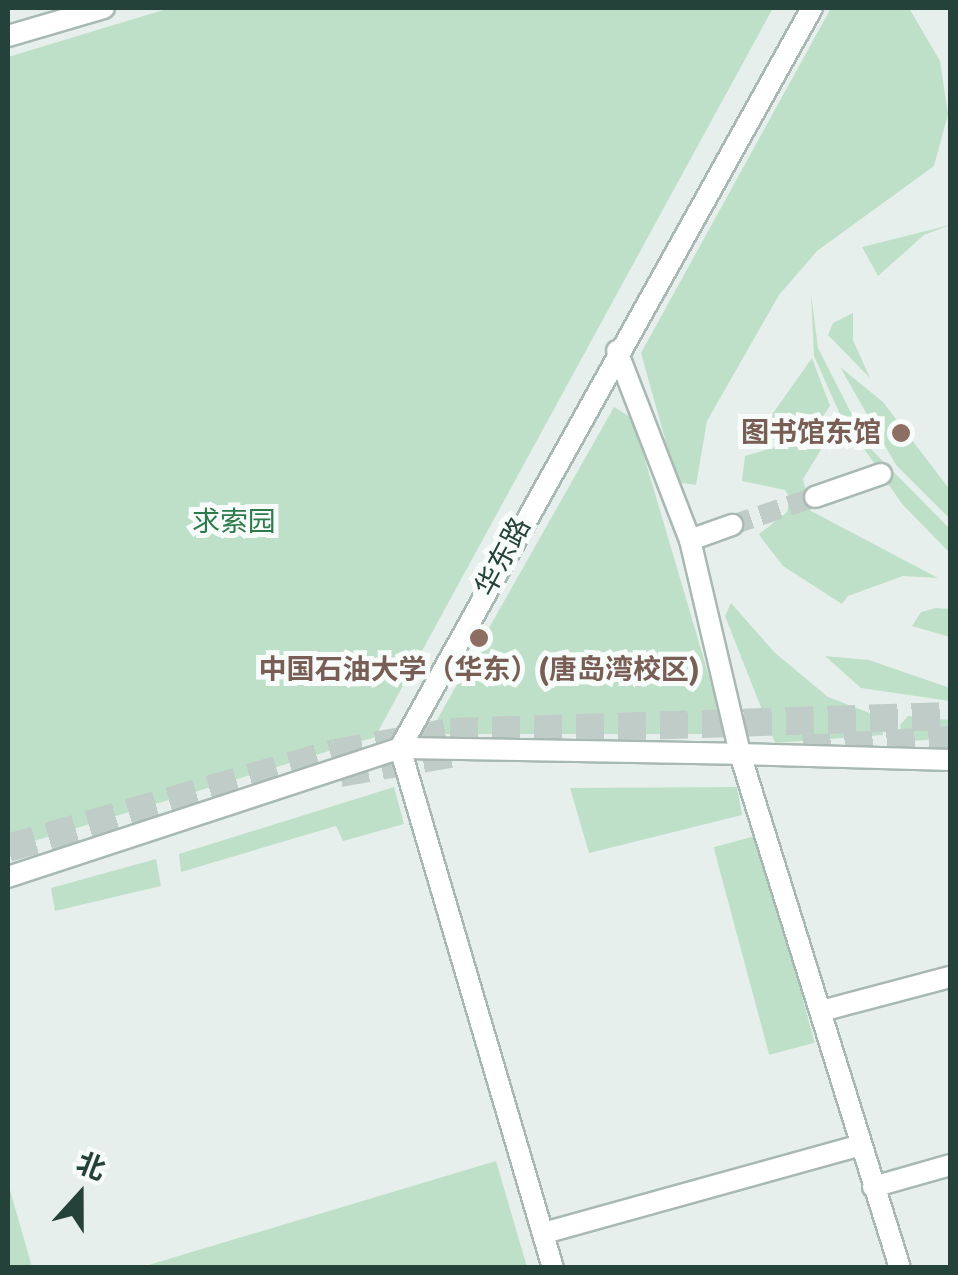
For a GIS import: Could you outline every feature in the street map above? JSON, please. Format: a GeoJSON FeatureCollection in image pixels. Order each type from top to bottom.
{"type":"FeatureCollection","features":[{"type":"Feature","properties":{"kind":"street"},"geometry":{"type":"LineString","coordinates":[[8,36],[104,8]]}},
{"type":"Feature","properties":{"kind":"street","name":"华东路"},"geometry":{"type":"LineString","coordinates":[[400,748],[617,351],[812,8]]}},
{"type":"Feature","properties":{"kind":"street"},"geometry":{"type":"LineString","coordinates":[[617,351],[690,540],[740,754],[821,1011],[857,1146],[900,1268]]}},
{"type":"Feature","properties":{"kind":"street"},"geometry":{"type":"LineString","coordinates":[[815,497],[881,474]]}},
{"type":"Feature","properties":{"kind":"street"},"geometry":{"type":"LineString","coordinates":[[690,540],[732,525]]}},
{"type":"Feature","properties":{"kind":"street"},"geometry":{"type":"LineString","coordinates":[[400,748],[553,1268]]}},
{"type":"Feature","properties":{"kind":"street"},"geometry":{"type":"LineString","coordinates":[[8,876],[400,748],[950,760]]}},
{"type":"Feature","properties":{"kind":"street"},"geometry":{"type":"LineString","coordinates":[[821,1011],[950,977]]}},
{"type":"Feature","properties":{"kind":"street"},"geometry":{"type":"LineString","coordinates":[[544,1233],[857,1146]]}},
{"type":"Feature","properties":{"kind":"street"},"geometry":{"type":"LineString","coordinates":[[873,1187],[950,1165]]}},
{"type":"Feature","properties":{"kind":"green space","name":"求索园"},"geometry":{"type":"Polygon","coordinates":[[[170,8],[773,8],[375,737],[8,849],[8,57],[170,8]]]}},
{"type":"Feature","properties":{"kind":"green space"},"geometry":{"type":"Polygon","coordinates":[[[831,8],[909,8],[940,61],[948,114],[934,166],[817,251],[779,295],[707,421],[696,485],[677,482],[641,353],[831,8]]]}},
{"type":"Feature","properties":{"kind":"green space"},"geometry":{"type":"Polygon","coordinates":[[[950,225],[924,235],[878,276],[862,247],[950,225]]]}},
{"type":"Feature","properties":{"kind":"green space"},"geometry":{"type":"Polygon","coordinates":[[[811,294],[818,348],[868,446],[950,529],[950,553],[902,504],[839,412],[814,356],[811,294]]]}},
{"type":"Feature","properties":{"kind":"green space"},"geometry":{"type":"Polygon","coordinates":[[[853,313],[853,340],[870,378],[828,335],[833,323],[853,313]]]}},
{"type":"Feature","properties":{"kind":"green space"},"geometry":{"type":"Polygon","coordinates":[[[812,358],[830,406],[816,426],[749,447],[812,358]]]}},
{"type":"Feature","properties":{"kind":"green space"},"geometry":{"type":"Polygon","coordinates":[[[840,367],[883,402],[950,490],[950,519],[896,465],[840,367]]]}},
{"type":"Feature","properties":{"kind":"green space"},"geometry":{"type":"Polygon","coordinates":[[[614,407],[633,419],[726,734],[429,734],[614,407]]]}},
{"type":"Feature","properties":{"kind":"green space"},"geometry":{"type":"Polygon","coordinates":[[[833,430],[803,479],[811,511],[938,578],[903,576],[848,596],[842,604],[783,566],[762,539],[759,534],[787,512],[790,498],[785,490],[742,481],[745,456],[833,430]]]}},
{"type":"Feature","properties":{"kind":"green space"},"geometry":{"type":"Polygon","coordinates":[[[731,603],[774,652],[828,697],[880,717],[883,735],[775,743],[725,616],[731,603]]]}},
{"type":"Feature","properties":{"kind":"green space"},"geometry":{"type":"Polygon","coordinates":[[[950,609],[950,637],[912,626],[921,612],[950,609]]]}},
{"type":"Feature","properties":{"kind":"green space"},"geometry":{"type":"Polygon","coordinates":[[[825,656],[869,660],[950,688],[950,701],[861,688],[825,656]]]}},
{"type":"Feature","properties":{"kind":"green space"},"geometry":{"type":"Polygon","coordinates":[[[908,716],[950,720],[950,739],[903,741],[900,725],[908,716]]]}},
{"type":"Feature","properties":{"kind":"green space"},"geometry":{"type":"Polygon","coordinates":[[[394,787],[404,824],[343,841],[336,826],[181,872],[179,854],[394,787]]]}},
{"type":"Feature","properties":{"kind":"green space"},"geometry":{"type":"Polygon","coordinates":[[[737,787],[742,815],[589,853],[570,788],[737,787]]]}},
{"type":"Feature","properties":{"kind":"green space"},"geometry":{"type":"Polygon","coordinates":[[[759,835],[815,1043],[769,1055],[714,847],[759,835]]]}},
{"type":"Feature","properties":{"kind":"green space"},"geometry":{"type":"Polygon","coordinates":[[[156,859],[161,886],[55,911],[51,888],[156,859]]]}},
{"type":"Feature","properties":{"kind":"green space"},"geometry":{"type":"Polygon","coordinates":[[[496,1161],[527,1267],[142,1267],[496,1161]]]}},
{"type":"Feature","properties":{"kind":"green space"},"geometry":{"type":"Polygon","coordinates":[[[8,1183],[32,1267],[8,1267],[8,1183]]]}},
{"type":"Feature","properties":{"kind":"tunnel"},"geometry":{"type":"LineString","coordinates":[[732,525],[815,497]]}},
{"type":"Feature","properties":{"kind":"tunnel"},"geometry":{"type":"LineString","coordinates":[[8,848],[335,753],[450,732],[950,716]]}},
{"type":"Feature","properties":{"kind":"tunnel"},"geometry":{"type":"LineString","coordinates":[[803,749],[950,740]]}},
{"type":"Feature","properties":{"kind":"tunnel"},"geometry":{"type":"LineString","coordinates":[[340,773],[455,753]]}},
{"type":"Feature","properties":{"kind":"place","name":"图书馆东馆"},"geometry":{"type":"Point","coordinates":[901,433]}},
{"type":"Feature","properties":{"kind":"place","name":"中国石油大学（华东）(唐岛湾校区)"},"geometry":{"type":"Point","coordinates":[479,638]}}]}
